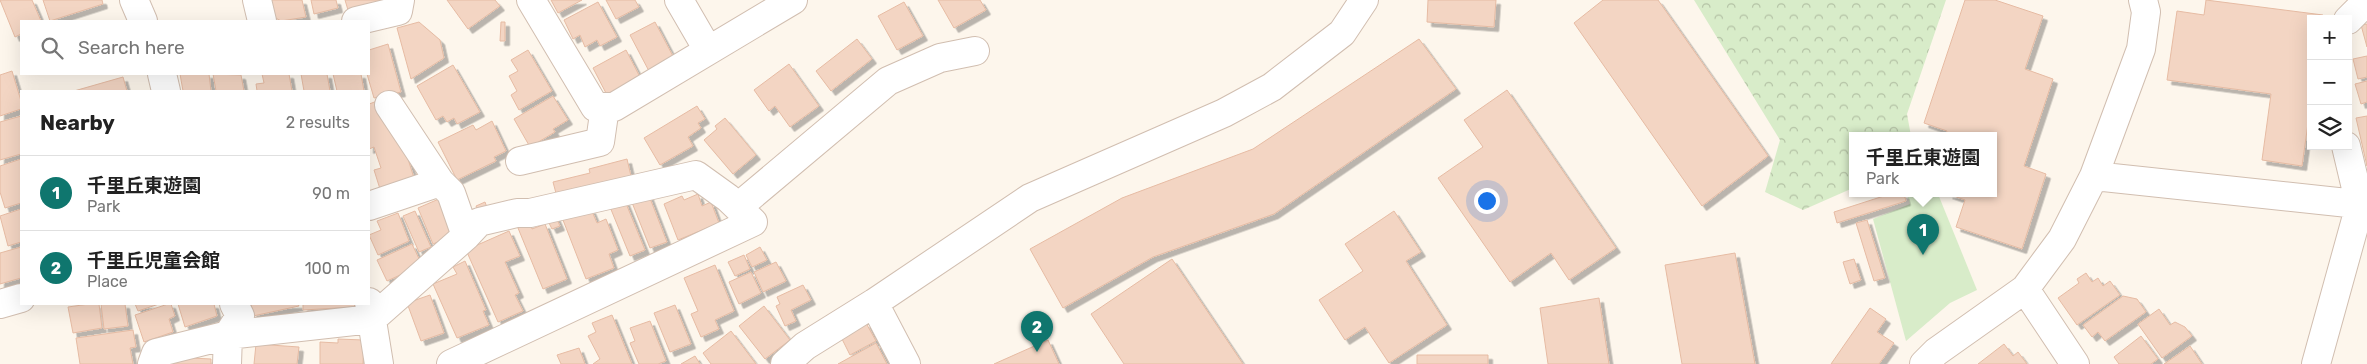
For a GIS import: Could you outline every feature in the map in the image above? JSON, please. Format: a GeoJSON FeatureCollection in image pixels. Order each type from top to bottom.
{"type":"FeatureCollection","features":[{"type":"Feature","properties":{"kind":"street"},"geometry":{"type":"LineString","coordinates":[[134,0],[142,20]]}},
{"type":"Feature","properties":{"kind":"street"},"geometry":{"type":"LineString","coordinates":[[257,0],[262,20]]}},
{"type":"Feature","properties":{"kind":"street"},"geometry":{"type":"LineString","coordinates":[[360,20],[398,11],[400,0]]}},
{"type":"Feature","properties":{"kind":"street"},"geometry":{"type":"LineString","coordinates":[[530,0],[595,107],[614,107],[793,0]]}},
{"type":"Feature","properties":{"kind":"street"},"geometry":{"type":"LineString","coordinates":[[679,0],[708,50]]}},
{"type":"Feature","properties":{"kind":"street"},"geometry":{"type":"LineString","coordinates":[[785,364],[805,346],[874,303],[1030,198],[1224,113],[1272,87],[1342,33],[1364,0]]}},
{"type":"Feature","properties":{"kind":"street"},"geometry":{"type":"LineString","coordinates":[[1924,364],[1936,352],[2025,289],[2062,238],[2094,176],[2141,49],[2146,12],[2143,0]]}},
{"type":"Feature","properties":{"kind":"street"},"geometry":{"type":"LineString","coordinates":[[2352,16],[2367,1]]}},
{"type":"Feature","properties":{"kind":"street"},"geometry":{"type":"LineString","coordinates":[[738,207],[888,81],[940,58],[975,51]]}},
{"type":"Feature","properties":{"kind":"street"},"geometry":{"type":"LineString","coordinates":[[162,75],[166,90]]}},
{"type":"Feature","properties":{"kind":"street"},"geometry":{"type":"LineString","coordinates":[[389,105],[440,182],[451,193],[466,236]]}},
{"type":"Feature","properties":{"kind":"street"},"geometry":{"type":"LineString","coordinates":[[520,161],[600,142],[605,107]]}},
{"type":"Feature","properties":{"kind":"street"},"geometry":{"type":"LineString","coordinates":[[2316,364],[2364,205],[2347,150]]}},
{"type":"Feature","properties":{"kind":"street"},"geometry":{"type":"LineString","coordinates":[[152,364],[156,353],[228,335],[370,310],[466,236],[479,222],[517,212],[530,213],[696,175],[738,207],[753,222],[451,364]]}},
{"type":"Feature","properties":{"kind":"street"},"geometry":{"type":"LineString","coordinates":[[2094,176],[2364,205]]}},
{"type":"Feature","properties":{"kind":"street"},"geometry":{"type":"LineString","coordinates":[[370,206],[440,182]]}},
{"type":"Feature","properties":{"kind":"street"},"geometry":{"type":"LineString","coordinates":[[2025,289],[2075,364]]}},
{"type":"Feature","properties":{"kind":"street"},"geometry":{"type":"LineString","coordinates":[[0,304],[20,298]]}},
{"type":"Feature","properties":{"kind":"street"},"geometry":{"type":"LineString","coordinates":[[874,303],[906,364]]}},
{"type":"Feature","properties":{"kind":"street"},"geometry":{"type":"LineString","coordinates":[[227,364],[228,335],[240,316],[234,305]]}},
{"type":"Feature","properties":{"kind":"street"},"geometry":{"type":"LineString","coordinates":[[370,310],[379,364]]}},
{"type":"Feature","properties":{"kind":"green space"},"geometry":{"type":"Polygon","coordinates":[[[1694,0],[1946,0],[1907,114],[1910,132],[1849,132],[1849,190],[1803,210],[1765,192],[1780,140],[1694,0]]]}},
{"type":"Feature","properties":{"kind":"green space"},"geometry":{"type":"Polygon","coordinates":[[[1908,197],[1939,197],[1977,290],[1950,303],[1906,341],[1873,219],[1910,204],[1908,197]]]}},
{"type":"Feature","properties":{"kind":"building"},"geometry":{"type":"Polygon","coordinates":[[[0,0],[32,0],[41,20],[20,20],[20,34],[15,37],[0,0]]]}},
{"type":"Feature","properties":{"kind":"building"},"geometry":{"type":"Polygon","coordinates":[[[43,0],[102,0],[103,4],[50,20],[43,0]]]}},
{"type":"Feature","properties":{"kind":"building"},"geometry":{"type":"Polygon","coordinates":[[[270,0],[302,0],[306,17],[279,20],[274,17],[270,0]]]}},
{"type":"Feature","properties":{"kind":"building"},"geometry":{"type":"Polygon","coordinates":[[[311,0],[336,0],[338,8],[314,14],[311,0]]]}},
{"type":"Feature","properties":{"kind":"building"},"geometry":{"type":"Polygon","coordinates":[[[345,0],[386,0],[348,10],[345,0]]]}},
{"type":"Feature","properties":{"kind":"building"},"geometry":{"type":"Polygon","coordinates":[[[447,0],[495,0],[500,6],[468,29],[447,0]]]}},
{"type":"Feature","properties":{"kind":"building"},"geometry":{"type":"Polygon","coordinates":[[[551,0],[582,0],[558,13],[551,0]]]}},
{"type":"Feature","properties":{"kind":"building"},"geometry":{"type":"Polygon","coordinates":[[[606,0],[635,0],[639,7],[616,19],[606,0]]]}},
{"type":"Feature","properties":{"kind":"building"},"geometry":{"type":"Polygon","coordinates":[[[938,0],[980,0],[986,10],[954,28],[938,0]]]}},
{"type":"Feature","properties":{"kind":"building"},"geometry":{"type":"Polygon","coordinates":[[[1428,0],[1496,0],[1494,27],[1427,22],[1428,0]]]}},
{"type":"Feature","properties":{"kind":"building"},"geometry":{"type":"Polygon","coordinates":[[[1603,0],[1658,0],[1768,156],[1702,206],[1574,23],[1603,0]]]}},
{"type":"Feature","properties":{"kind":"building"},"geometry":{"type":"Polygon","coordinates":[[[1965,0],[1995,0],[2043,16],[2025,69],[2053,79],[2024,166],[2046,174],[2022,249],[1956,227],[1965,200],[1956,197],[1997,197],[1997,132],[1947,132],[1924,123],[1965,0]]]}},
{"type":"Feature","properties":{"kind":"building"},"geometry":{"type":"Polygon","coordinates":[[[2206,0],[2323,15],[2307,15],[2307,130],[2302,166],[2262,160],[2271,94],[2167,80],[2177,11],[2204,15],[2206,0]]]}},
{"type":"Feature","properties":{"kind":"building"},"geometry":{"type":"Polygon","coordinates":[[[598,2],[617,37],[600,46],[597,40],[585,47],[580,35],[573,39],[564,20],[598,2]]]}},
{"type":"Feature","properties":{"kind":"building"},"geometry":{"type":"Polygon","coordinates":[[[904,2],[923,36],[897,50],[878,16],[904,2]]]}},
{"type":"Feature","properties":{"kind":"building"},"geometry":{"type":"Polygon","coordinates":[[[419,22],[440,40],[444,58],[411,79],[397,28],[419,22]]]}},
{"type":"Feature","properties":{"kind":"building"},"geometry":{"type":"Polygon","coordinates":[[[501,22],[505,22],[505,41],[500,41],[501,22]]]}},
{"type":"Feature","properties":{"kind":"building"},"geometry":{"type":"Polygon","coordinates":[[[655,22],[675,60],[650,73],[630,35],[655,22]]]}},
{"type":"Feature","properties":{"kind":"building"},"geometry":{"type":"Polygon","coordinates":[[[2367,24],[2367,47],[2361,25],[2367,24]]]}},
{"type":"Feature","properties":{"kind":"building"},"geometry":{"type":"Polygon","coordinates":[[[857,39],[872,59],[831,91],[816,71],[857,39]]]}},
{"type":"Feature","properties":{"kind":"building"},"geometry":{"type":"Polygon","coordinates":[[[1419,39],[1456,89],[1274,214],[1153,257],[1063,308],[1030,249],[1122,198],[1253,149],[1419,39]]]}},
{"type":"Feature","properties":{"kind":"building"},"geometry":{"type":"Polygon","coordinates":[[[388,44],[401,92],[374,98],[367,75],[370,75],[370,50],[388,44]]]}},
{"type":"Feature","properties":{"kind":"building"},"geometry":{"type":"Polygon","coordinates":[[[528,50],[552,91],[519,110],[511,95],[517,91],[509,76],[518,71],[511,60],[528,50]]]}},
{"type":"Feature","properties":{"kind":"building"},"geometry":{"type":"Polygon","coordinates":[[[626,50],[641,79],[608,97],[593,68],[626,50]]]}},
{"type":"Feature","properties":{"kind":"building"},"geometry":{"type":"Polygon","coordinates":[[[2367,56],[2367,77],[2358,79],[2353,59],[2367,56]]]}},
{"type":"Feature","properties":{"kind":"building"},"geometry":{"type":"Polygon","coordinates":[[[789,64],[819,106],[790,127],[775,106],[769,111],[754,90],[789,64]]]}},
{"type":"Feature","properties":{"kind":"building"},"geometry":{"type":"Polygon","coordinates":[[[453,65],[480,112],[457,124],[454,118],[447,122],[443,116],[436,120],[417,86],[453,65]]]}},
{"type":"Feature","properties":{"kind":"building"},"geometry":{"type":"Polygon","coordinates":[[[12,71],[20,98],[20,109],[0,116],[0,75],[12,71]]]}},
{"type":"Feature","properties":{"kind":"building"},"geometry":{"type":"Polygon","coordinates":[[[180,75],[209,75],[211,90],[183,90],[180,75]]]}},
{"type":"Feature","properties":{"kind":"building"},"geometry":{"type":"Polygon","coordinates":[[[213,75],[241,75],[244,90],[216,90],[213,75]]]}},
{"type":"Feature","properties":{"kind":"building"},"geometry":{"type":"Polygon","coordinates":[[[262,75],[289,75],[292,90],[257,90],[256,84],[264,83],[262,75]]]}},
{"type":"Feature","properties":{"kind":"building"},"geometry":{"type":"Polygon","coordinates":[[[301,75],[327,75],[330,90],[304,90],[301,75]]]}},
{"type":"Feature","properties":{"kind":"building"},"geometry":{"type":"Polygon","coordinates":[[[333,75],[361,75],[364,90],[337,90],[333,75]]]}},
{"type":"Feature","properties":{"kind":"building"},"geometry":{"type":"Polygon","coordinates":[[[123,77],[127,90],[78,90],[123,77]]]}},
{"type":"Feature","properties":{"kind":"building"},"geometry":{"type":"Polygon","coordinates":[[[2367,81],[2367,102],[2361,104],[2355,84],[2367,81]]]}},
{"type":"Feature","properties":{"kind":"building"},"geometry":{"type":"Polygon","coordinates":[[[1507,90],[1616,248],[1569,280],[1551,253],[1510,282],[1438,178],[1483,147],[1464,120],[1507,90]]]}},
{"type":"Feature","properties":{"kind":"building"},"geometry":{"type":"Polygon","coordinates":[[[553,96],[568,120],[553,129],[555,132],[530,147],[514,119],[553,96]]]}},
{"type":"Feature","properties":{"kind":"building"},"geometry":{"type":"Polygon","coordinates":[[[380,100],[395,118],[414,178],[380,189],[374,170],[381,168],[374,147],[370,149],[370,104],[380,100]]]}},
{"type":"Feature","properties":{"kind":"building"},"geometry":{"type":"Polygon","coordinates":[[[697,106],[705,119],[698,123],[701,128],[688,137],[693,146],[660,165],[644,138],[697,106]]]}},
{"type":"Feature","properties":{"kind":"building"},"geometry":{"type":"Polygon","coordinates":[[[20,116],[20,154],[0,160],[0,122],[20,116]]]}},
{"type":"Feature","properties":{"kind":"building"},"geometry":{"type":"Polygon","coordinates":[[[2367,116],[2367,166],[2356,118],[2367,116]]]}},
{"type":"Feature","properties":{"kind":"building"},"geometry":{"type":"Polygon","coordinates":[[[725,118],[756,155],[733,174],[704,140],[717,129],[715,126],[725,118]]]}},
{"type":"Feature","properties":{"kind":"building"},"geometry":{"type":"Polygon","coordinates":[[[492,121],[506,151],[494,157],[496,161],[457,180],[438,142],[473,125],[476,130],[492,121]]]}},
{"type":"Feature","properties":{"kind":"building"},"geometry":{"type":"Polygon","coordinates":[[[20,159],[20,203],[5,208],[0,192],[0,166],[20,159]]]}},
{"type":"Feature","properties":{"kind":"building"},"geometry":{"type":"Polygon","coordinates":[[[627,159],[631,176],[557,197],[553,182],[590,173],[589,169],[627,159]]]}},
{"type":"Feature","properties":{"kind":"building"},"geometry":{"type":"Polygon","coordinates":[[[648,193],[667,242],[650,248],[631,200],[648,193]]]}},
{"type":"Feature","properties":{"kind":"building"},"geometry":{"type":"Polygon","coordinates":[[[698,194],[702,206],[711,202],[719,223],[678,240],[664,204],[682,196],[684,200],[698,194]]]}},
{"type":"Feature","properties":{"kind":"building"},"geometry":{"type":"Polygon","coordinates":[[[1881,197],[1905,197],[1906,201],[1837,223],[1834,212],[1881,197]]]}},
{"type":"Feature","properties":{"kind":"building"},"geometry":{"type":"Polygon","coordinates":[[[441,198],[456,234],[433,244],[418,208],[441,198]]]}},
{"type":"Feature","properties":{"kind":"building"},"geometry":{"type":"Polygon","coordinates":[[[625,201],[645,250],[630,256],[610,207],[625,201]]]}},
{"type":"Feature","properties":{"kind":"building"},"geometry":{"type":"Polygon","coordinates":[[[485,202],[488,210],[479,213],[476,206],[485,202]]]}},
{"type":"Feature","properties":{"kind":"building"},"geometry":{"type":"Polygon","coordinates":[[[20,209],[20,242],[8,246],[0,216],[20,209]]]}},
{"type":"Feature","properties":{"kind":"building"},"geometry":{"type":"Polygon","coordinates":[[[591,209],[597,223],[606,219],[618,250],[609,254],[614,268],[586,279],[563,220],[591,209]]]}},
{"type":"Feature","properties":{"kind":"building"},"geometry":{"type":"Polygon","coordinates":[[[415,211],[431,247],[419,252],[403,216],[415,211]]]}},
{"type":"Feature","properties":{"kind":"building"},"geometry":{"type":"Polygon","coordinates":[[[1394,211],[1421,252],[1406,261],[1447,325],[1389,363],[1365,327],[1345,340],[1319,300],[1363,271],[1345,244],[1394,211]]]}},
{"type":"Feature","properties":{"kind":"building"},"geometry":{"type":"Polygon","coordinates":[[[398,213],[409,241],[378,255],[370,237],[370,235],[381,230],[377,221],[398,213]]]}},
{"type":"Feature","properties":{"kind":"building"},"geometry":{"type":"Polygon","coordinates":[[[555,215],[560,226],[552,229],[547,219],[555,215]]]}},
{"type":"Feature","properties":{"kind":"building"},"geometry":{"type":"Polygon","coordinates":[[[1867,220],[1885,278],[1874,281],[1856,223],[1867,220]]]}},
{"type":"Feature","properties":{"kind":"building"},"geometry":{"type":"Polygon","coordinates":[[[530,223],[532,229],[545,224],[567,279],[543,289],[518,228],[530,223]]]}},
{"type":"Feature","properties":{"kind":"building"},"geometry":{"type":"Polygon","coordinates":[[[509,231],[520,256],[505,262],[519,293],[515,295],[523,311],[498,322],[466,250],[509,231]]]}},
{"type":"Feature","properties":{"kind":"building"},"geometry":{"type":"Polygon","coordinates":[[[412,244],[422,265],[387,281],[377,260],[412,244]]]}},
{"type":"Feature","properties":{"kind":"building"},"geometry":{"type":"Polygon","coordinates":[[[20,247],[20,278],[0,284],[0,253],[20,247]]]}},
{"type":"Feature","properties":{"kind":"building"},"geometry":{"type":"Polygon","coordinates":[[[760,247],[767,260],[752,267],[746,255],[760,247]]]}},
{"type":"Feature","properties":{"kind":"building"},"geometry":{"type":"Polygon","coordinates":[[[1735,253],[1755,364],[1682,364],[1665,265],[1735,253]]]}},
{"type":"Feature","properties":{"kind":"building"},"geometry":{"type":"Polygon","coordinates":[[[744,255],[750,269],[735,276],[728,262],[744,255]]]}},
{"type":"Feature","properties":{"kind":"building"},"geometry":{"type":"Polygon","coordinates":[[[1172,259],[1243,364],[1124,364],[1091,314],[1172,259]]]}},
{"type":"Feature","properties":{"kind":"building"},"geometry":{"type":"Polygon","coordinates":[[[1854,259],[1861,280],[1850,284],[1843,262],[1854,259]]]}},
{"type":"Feature","properties":{"kind":"building"},"geometry":{"type":"Polygon","coordinates":[[[465,261],[486,310],[483,311],[489,325],[457,338],[433,284],[457,274],[453,267],[465,261]]]}},
{"type":"Feature","properties":{"kind":"building"},"geometry":{"type":"Polygon","coordinates":[[[776,262],[786,281],[763,292],[754,272],[776,262]]]}},
{"type":"Feature","properties":{"kind":"building"},"geometry":{"type":"Polygon","coordinates":[[[715,265],[734,311],[715,320],[719,329],[701,337],[691,314],[698,311],[684,278],[715,265]]]}},
{"type":"Feature","properties":{"kind":"building"},"geometry":{"type":"Polygon","coordinates":[[[751,272],[761,293],[739,304],[729,282],[751,272]]]}},
{"type":"Feature","properties":{"kind":"building"},"geometry":{"type":"Polygon","coordinates":[[[2086,273],[2092,282],[2098,278],[2103,286],[2110,281],[2120,295],[2077,325],[2058,298],[2079,283],[2077,279],[2086,273]]]}},
{"type":"Feature","properties":{"kind":"building"},"geometry":{"type":"Polygon","coordinates":[[[803,285],[811,300],[791,310],[796,321],[785,326],[776,306],[780,304],[777,297],[803,285]]]}},
{"type":"Feature","properties":{"kind":"building"},"geometry":{"type":"Polygon","coordinates":[[[430,295],[444,333],[421,341],[407,303],[430,295]]]}},
{"type":"Feature","properties":{"kind":"building"},"geometry":{"type":"Polygon","coordinates":[[[2123,296],[2137,299],[2146,312],[2105,341],[2098,332],[2092,337],[2083,325],[2123,296]]]}},
{"type":"Feature","properties":{"kind":"building"},"geometry":{"type":"Polygon","coordinates":[[[1599,298],[1609,364],[1548,364],[1540,308],[1599,298]]]}},
{"type":"Feature","properties":{"kind":"building"},"geometry":{"type":"Polygon","coordinates":[[[99,305],[102,328],[73,333],[68,307],[99,305]]]}},
{"type":"Feature","properties":{"kind":"building"},"geometry":{"type":"Polygon","coordinates":[[[101,305],[125,305],[128,326],[104,329],[101,305]]]}},
{"type":"Feature","properties":{"kind":"building"},"geometry":{"type":"Polygon","coordinates":[[[135,305],[156,305],[138,311],[135,305]]]}},
{"type":"Feature","properties":{"kind":"building"},"geometry":{"type":"Polygon","coordinates":[[[165,305],[171,305],[175,316],[169,319],[173,332],[144,342],[135,315],[165,305]]]}},
{"type":"Feature","properties":{"kind":"building"},"geometry":{"type":"Polygon","coordinates":[[[178,305],[214,305],[217,316],[185,327],[178,305]]]}},
{"type":"Feature","properties":{"kind":"building"},"geometry":{"type":"Polygon","coordinates":[[[251,305],[299,306],[253,316],[251,305]]]}},
{"type":"Feature","properties":{"kind":"building"},"geometry":{"type":"Polygon","coordinates":[[[303,305],[354,305],[355,307],[303,310],[303,305]]]}},
{"type":"Feature","properties":{"kind":"building"},"geometry":{"type":"Polygon","coordinates":[[[675,305],[691,344],[670,352],[654,313],[675,305]]]}},
{"type":"Feature","properties":{"kind":"building"},"geometry":{"type":"Polygon","coordinates":[[[764,306],[790,340],[765,359],[739,326],[764,306]]]}},
{"type":"Feature","properties":{"kind":"building"},"geometry":{"type":"Polygon","coordinates":[[[1870,308],[1886,319],[1877,332],[1894,343],[1879,364],[1831,364],[1870,308]]]}},
{"type":"Feature","properties":{"kind":"building"},"geometry":{"type":"Polygon","coordinates":[[[2159,309],[2170,325],[2175,322],[2185,327],[2192,336],[2162,358],[2138,324],[2159,309]]]}},
{"type":"Feature","properties":{"kind":"building"},"geometry":{"type":"Polygon","coordinates":[[[612,315],[632,364],[593,364],[600,359],[588,336],[596,332],[592,323],[612,315]]]}},
{"type":"Feature","properties":{"kind":"building"},"geometry":{"type":"Polygon","coordinates":[[[650,321],[666,361],[658,364],[639,364],[630,343],[635,341],[630,328],[650,321]]]}},
{"type":"Feature","properties":{"kind":"building"},"geometry":{"type":"Polygon","coordinates":[[[866,323],[876,341],[850,355],[841,337],[866,323]]]}},
{"type":"Feature","properties":{"kind":"building"},"geometry":{"type":"Polygon","coordinates":[[[133,330],[136,347],[130,348],[133,364],[80,364],[76,338],[133,330]]]}},
{"type":"Feature","properties":{"kind":"building"},"geometry":{"type":"Polygon","coordinates":[[[731,331],[756,364],[711,364],[703,353],[731,331]]]}},
{"type":"Feature","properties":{"kind":"building"},"geometry":{"type":"Polygon","coordinates":[[[2141,336],[2158,359],[2151,364],[2119,364],[2114,357],[2141,336]]]}},
{"type":"Feature","properties":{"kind":"building"},"geometry":{"type":"Polygon","coordinates":[[[338,339],[364,340],[363,364],[320,364],[320,342],[338,343],[338,339]]]}},
{"type":"Feature","properties":{"kind":"building"},"geometry":{"type":"Polygon","coordinates":[[[1048,340],[1059,364],[994,364],[1048,340]]]}},
{"type":"Feature","properties":{"kind":"building"},"geometry":{"type":"Polygon","coordinates":[[[876,343],[887,364],[838,364],[876,343]]]}},
{"type":"Feature","properties":{"kind":"building"},"geometry":{"type":"Polygon","coordinates":[[[256,344],[299,347],[297,364],[254,364],[256,344]]]}},
{"type":"Feature","properties":{"kind":"building"},"geometry":{"type":"Polygon","coordinates":[[[2004,344],[2013,356],[2018,352],[2027,364],[1978,364],[2004,344]]]}},
{"type":"Feature","properties":{"kind":"building"},"geometry":{"type":"Polygon","coordinates":[[[2190,346],[2202,364],[2164,364],[2190,346]]]}},
{"type":"Feature","properties":{"kind":"building"},"geometry":{"type":"Polygon","coordinates":[[[579,348],[585,364],[561,364],[557,355],[579,348]]]}},
{"type":"Feature","properties":{"kind":"building"},"geometry":{"type":"Polygon","coordinates":[[[1417,355],[1488,355],[1488,364],[1417,364],[1417,355]]]}},
{"type":"Feature","properties":{"kind":"building"},"geometry":{"type":"Polygon","coordinates":[[[695,356],[700,364],[681,364],[695,356]]]}},
{"type":"Feature","properties":{"kind":"building"},"geometry":{"type":"Polygon","coordinates":[[[172,357],[211,359],[211,364],[172,364],[172,357]]]}},
{"type":"Feature","properties":{"kind":"place","name":"千里丘東遊園"},"geometry":{"type":"Point","coordinates":[1923,255]}},
{"type":"Feature","properties":{"kind":"place","name":"千里丘児童会館"},"geometry":{"type":"Point","coordinates":[1037,352]}}]}
